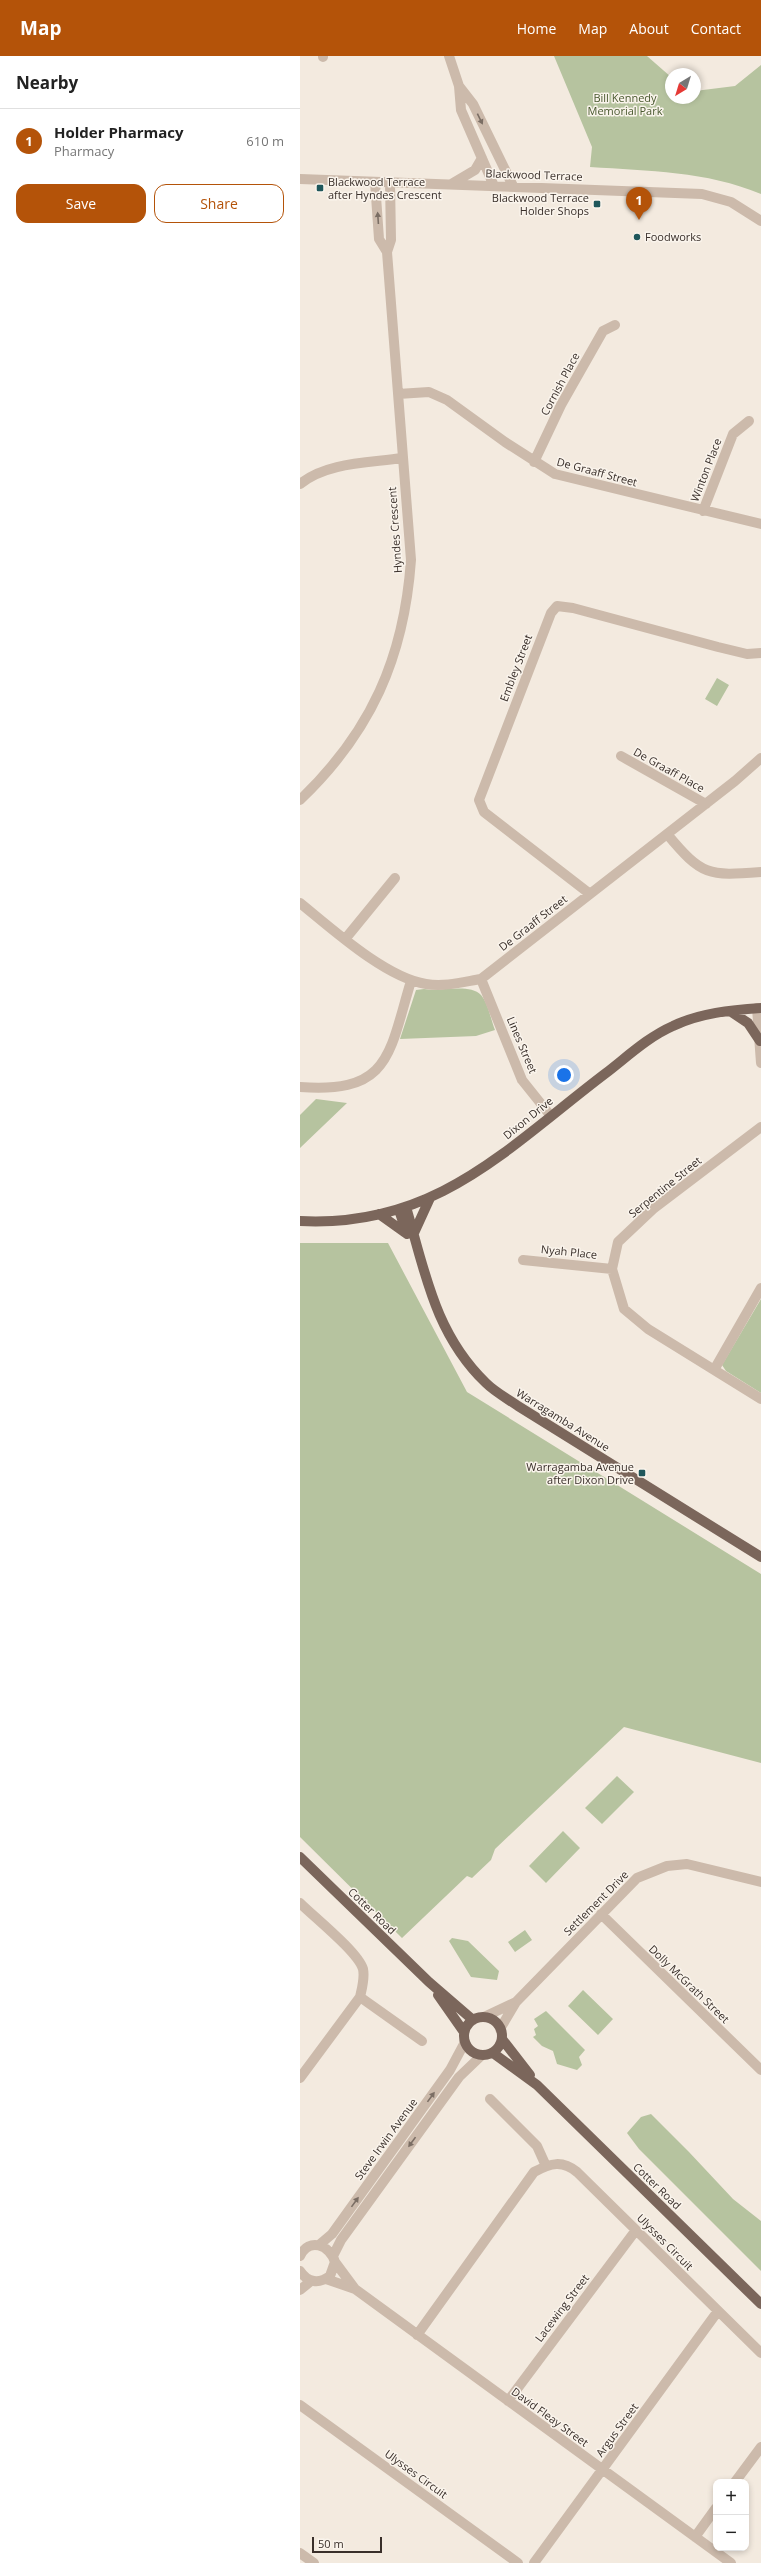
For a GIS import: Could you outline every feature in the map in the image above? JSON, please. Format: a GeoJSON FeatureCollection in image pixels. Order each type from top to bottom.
{"type":"FeatureCollection","features":[{"type":"Feature","properties":{"kind":"main road","name":"Dixon Drive"},"geometry":{"type":"LineString","coordinates":[[300,1221],[342,1221],[403,1208],[430,1198],[475,1174],[653,1036],[688,1020],[730,1011],[759,1008]]}},
{"type":"Feature","properties":{"kind":"main road"},"geometry":{"type":"LineString","coordinates":[[730,1011],[748,1023],[760,1042]]}},
{"type":"Feature","properties":{"kind":"main road"},"geometry":{"type":"LineString","coordinates":[[379,1214],[411,1234],[430,1198]]}},
{"type":"Feature","properties":{"kind":"main road","name":"Warragamba Avenue"},"geometry":{"type":"LineString","coordinates":[[403,1208],[423,1266],[422,1270],[442,1325],[461,1354],[486,1384],[518,1406],[761,1558]]}},
{"type":"Feature","properties":{"kind":"main road","name":"Cotter Road"},"geometry":{"type":"LineString","coordinates":[[300,1857],[429,1982],[473,2020]]}},
{"type":"Feature","properties":{"kind":"main road","name":"Cotter Road"},"geometry":{"type":"LineString","coordinates":[[429,1982],[464,2037]]}},
{"type":"Feature","properties":{"kind":"main road"},"geometry":{"type":"LineString","coordinates":[[484,2017],[494,2020],[501,2034],[497,2049],[493,2053],[482,2055],[471,2051],[464,2037],[473,2020],[484,2017]]}},
{"type":"Feature","properties":{"kind":"main road","name":"Cotter Road"},"geometry":{"type":"LineString","coordinates":[[501,2034],[537,2085]]}},
{"type":"Feature","properties":{"kind":"main road","name":"Cotter Road"},"geometry":{"type":"LineString","coordinates":[[493,2053],[537,2085],[761,2304]]}},
{"type":"Feature","properties":{"kind":"street"},"geometry":{"type":"LineString","coordinates":[[449,56],[459,86],[461,110],[494,186]]}},
{"type":"Feature","properties":{"kind":"street"},"geometry":{"type":"LineString","coordinates":[[459,86],[474,104],[513,186]]}},
{"type":"Feature","properties":{"kind":"street"},"geometry":{"type":"LineString","coordinates":[[449,184],[475,170],[482,158]]}},
{"type":"Feature","properties":{"kind":"street","name":"Blackwood Terrace"},"geometry":{"type":"LineString","coordinates":[[300,179],[702,194],[731,202],[761,221]]}},
{"type":"Feature","properties":{"kind":"street","name":"Hyndes Crescent"},"geometry":{"type":"LineString","coordinates":[[375,182],[379,239],[387,252]]}},
{"type":"Feature","properties":{"kind":"street","name":"Hyndes Crescent"},"geometry":{"type":"LineString","coordinates":[[300,800],[318,782],[355,738],[378,697],[399,642],[409,590],[411,560],[387,252],[391,240],[390,182]]}},
{"type":"Feature","properties":{"kind":"street","name":"Cornish Place"},"geometry":{"type":"LineString","coordinates":[[534,462],[561,405],[603,331],[615,325]]}},
{"type":"Feature","properties":{"kind":"street","name":"De Graaff Street"},"geometry":{"type":"LineString","coordinates":[[398,394],[429,392],[447,400],[545,470],[574,480],[703,511],[758,522],[761,524]]}},
{"type":"Feature","properties":{"kind":"street","name":"Winton Place"},"geometry":{"type":"LineString","coordinates":[[703,511],[733,434],[749,421]]}},
{"type":"Feature","properties":{"kind":"street"},"geometry":{"type":"LineString","coordinates":[[302,479],[329,469],[402,458]]}},
{"type":"Feature","properties":{"kind":"street","name":"Embley Street"},"geometry":{"type":"LineString","coordinates":[[590,894],[484,812],[479,800],[551,613],[557,606],[573,608],[746,654],[761,653]]}},
{"type":"Feature","properties":{"kind":"street","name":"De Graaff Place"},"geometry":{"type":"LineString","coordinates":[[621,756],[706,804]]}},
{"type":"Feature","properties":{"kind":"street","name":"De Graaff Street"},"geometry":{"type":"LineString","coordinates":[[301,906],[381,965],[411,981],[448,985],[481,979],[706,804],[761,758]]}},
{"type":"Feature","properties":{"kind":"street"},"geometry":{"type":"LineString","coordinates":[[667,834],[689,862],[712,874],[761,872]]}},
{"type":"Feature","properties":{"kind":"street"},"geometry":{"type":"LineString","coordinates":[[346,938],[396,878]]}},
{"type":"Feature","properties":{"kind":"street","name":"Lines Street"},"geometry":{"type":"LineString","coordinates":[[481,979],[522,1080],[550,1115]]}},
{"type":"Feature","properties":{"kind":"street"},"geometry":{"type":"LineString","coordinates":[[300,1087],[315,1088],[352,1083],[368,1077],[378,1070],[388,1057],[411,981]]}},
{"type":"Feature","properties":{"kind":"street"},"geometry":{"type":"LineString","coordinates":[[759,1008],[761,1063]]}},
{"type":"Feature","properties":{"kind":"street","name":"Serpentine Street"},"geometry":{"type":"LineString","coordinates":[[761,1127],[653,1209],[618,1242],[612,1269],[624,1309],[648,1328],[761,1399]]}},
{"type":"Feature","properties":{"kind":"street","name":"Nyah Place"},"geometry":{"type":"LineString","coordinates":[[523,1260],[612,1269]]}},
{"type":"Feature","properties":{"kind":"street"},"geometry":{"type":"LineString","coordinates":[[714,1370],[761,1288]]}},
{"type":"Feature","properties":{"kind":"street","name":"Settlement Drive"},"geometry":{"type":"LineString","coordinates":[[501,2034],[516,2002],[600,1914],[638,1878],[667,1866],[699,1866],[761,1882]]}},
{"type":"Feature","properties":{"kind":"street"},"geometry":{"type":"LineString","coordinates":[[300,1903],[354,1954],[362,1968],[364,1981],[360,1997],[300,2078]]}},
{"type":"Feature","properties":{"kind":"street","name":"Dolly McGrath Street"},"geometry":{"type":"LineString","coordinates":[[600,1914],[761,2070]]}},
{"type":"Feature","properties":{"kind":"street"},"geometry":{"type":"LineString","coordinates":[[360,1997],[422,2041]]}},
{"type":"Feature","properties":{"kind":"street","name":"Settlement Drive"},"geometry":{"type":"LineString","coordinates":[[484,2017],[516,2002]]}},
{"type":"Feature","properties":{"kind":"street","name":"Steve Irwin Avenue"},"geometry":{"type":"LineString","coordinates":[[300,2256],[332,2234],[450,2070],[464,2037]]}},
{"type":"Feature","properties":{"kind":"street","name":"Steve Irwin Avenue"},"geometry":{"type":"LineString","coordinates":[[326,2279],[333,2272],[334,2259],[341,2240],[459,2076],[482,2055]]}},
{"type":"Feature","properties":{"kind":"street"},"geometry":{"type":"LineString","coordinates":[[417,2335],[534,2172],[546,2166],[536,2146],[490,2099]]}},
{"type":"Feature","properties":{"kind":"street","name":"Ulysses Circuit"},"geometry":{"type":"LineString","coordinates":[[546,2166],[557,2163],[568,2165],[761,2353]]}},
{"type":"Feature","properties":{"kind":"street","name":"Lacewing Street"},"geometry":{"type":"LineString","coordinates":[[508,2401],[636,2230]]}},
{"type":"Feature","properties":{"kind":"street"},"geometry":{"type":"LineString","coordinates":[[300,2243],[315,2245]]}},
{"type":"Feature","properties":{"kind":"street","name":"David Fleay Street"},"geometry":{"type":"LineString","coordinates":[[315,2245],[330,2250],[334,2259],[355,2289]]}},
{"type":"Feature","properties":{"kind":"street"},"geometry":{"type":"LineString","coordinates":[[300,2271],[311,2281]]}},
{"type":"Feature","properties":{"kind":"street"},"geometry":{"type":"LineString","coordinates":[[300,2290],[311,2281],[326,2279]]}},
{"type":"Feature","properties":{"kind":"street","name":"David Fleay Street"},"geometry":{"type":"LineString","coordinates":[[326,2279],[355,2289],[731,2563]]}},
{"type":"Feature","properties":{"kind":"street","name":"Argus Street"},"geometry":{"type":"LineString","coordinates":[[534,2563],[718,2311]]}},
{"type":"Feature","properties":{"kind":"street","name":"Ulysses Circuit"},"geometry":{"type":"LineString","coordinates":[[300,2405],[518,2563]]}},
{"type":"Feature","properties":{"kind":"street"},"geometry":{"type":"LineString","coordinates":[[737,2479],[761,2447]]}},
{"type":"Feature","properties":{"kind":"street"},"geometry":{"type":"LineString","coordinates":[[695,2537],[713,2512]]}},
{"type":"Feature","properties":{"kind":"street"},"geometry":{"type":"LineString","coordinates":[[300,2553],[314,2563]]}},
{"type":"Feature","properties":{"kind":"green space","name":"Bill Kennedy Memorial Park"},"geometry":{"type":"Polygon","coordinates":[[[554,56],[647,56],[665,72],[665,104],[701,104],[701,90],[735,86],[761,65],[761,194],[740,186],[698,176],[656,171],[590,167],[592,147],[554,56]]]}},
{"type":"Feature","properties":{"kind":"green space"},"geometry":{"type":"Polygon","coordinates":[[[717,678],[729,685],[717,706],[705,699],[717,678]]]}},
{"type":"Feature","properties":{"kind":"green space"},"geometry":{"type":"Polygon","coordinates":[[[470,989],[476,991],[486,1002],[495,1030],[476,1036],[400,1039],[416,990],[470,989]]]}},
{"type":"Feature","properties":{"kind":"green space"},"geometry":{"type":"Polygon","coordinates":[[[316,1099],[347,1103],[300,1148],[300,1115],[316,1099]]]}},
{"type":"Feature","properties":{"kind":"green space"},"geometry":{"type":"Polygon","coordinates":[[[300,1243],[388,1243],[467,1392],[761,1574],[761,1763],[624,1727],[495,1849],[491,1860],[472,1878],[467,1876],[402,1938],[300,1837],[300,1243]]]}},
{"type":"Feature","properties":{"kind":"green space"},"geometry":{"type":"Polygon","coordinates":[[[761,1299],[761,1393],[726,1371],[722,1365],[761,1299]]]}},
{"type":"Feature","properties":{"kind":"green space"},"geometry":{"type":"Polygon","coordinates":[[[617,1776],[634,1792],[602,1824],[585,1808],[617,1776]]]}},
{"type":"Feature","properties":{"kind":"green space"},"geometry":{"type":"Polygon","coordinates":[[[563,1831],[580,1848],[546,1883],[529,1866],[563,1831]]]}},
{"type":"Feature","properties":{"kind":"green space"},"geometry":{"type":"Polygon","coordinates":[[[525,1930],[532,1940],[515,1952],[508,1942],[525,1930]]]}},
{"type":"Feature","properties":{"kind":"green space"},"geometry":{"type":"Polygon","coordinates":[[[452,1938],[468,1941],[499,1971],[497,1980],[471,1977],[449,1941],[452,1938]]]}},
{"type":"Feature","properties":{"kind":"green space"},"geometry":{"type":"Polygon","coordinates":[[[583,1990],[613,2019],[598,2035],[568,2006],[583,1990]]]}},
{"type":"Feature","properties":{"kind":"green space"},"geometry":{"type":"Polygon","coordinates":[[[546,2011],[585,2050],[579,2057],[582,2065],[577,2070],[557,2064],[553,2051],[542,2046],[533,2037],[536,2035],[534,2029],[538,2026],[534,2019],[546,2011]]]}},
{"type":"Feature","properties":{"kind":"green space"},"geometry":{"type":"Polygon","coordinates":[[[651,2114],[733,2199],[761,2221],[761,2271],[639,2149],[627,2133],[641,2117],[651,2114]]]}},
{"type":"Feature","properties":{"kind":"place","name":"Blackwood Terrace after Hyndes Crescent"},"geometry":{"type":"Point","coordinates":[320,188]}},
{"type":"Feature","properties":{"kind":"place","name":"Blackwood Terrace Holder Shops"},"geometry":{"type":"Point","coordinates":[597,204]}},
{"type":"Feature","properties":{"kind":"place","name":"Holder Pharmacy"},"geometry":{"type":"Point","coordinates":[639,220]}},
{"type":"Feature","properties":{"kind":"place","name":"Foodworks"},"geometry":{"type":"Point","coordinates":[637,237]}},
{"type":"Feature","properties":{"kind":"place","name":"Warragamba Avenue after Dixon Drive"},"geometry":{"type":"Point","coordinates":[642,1473]}}]}
